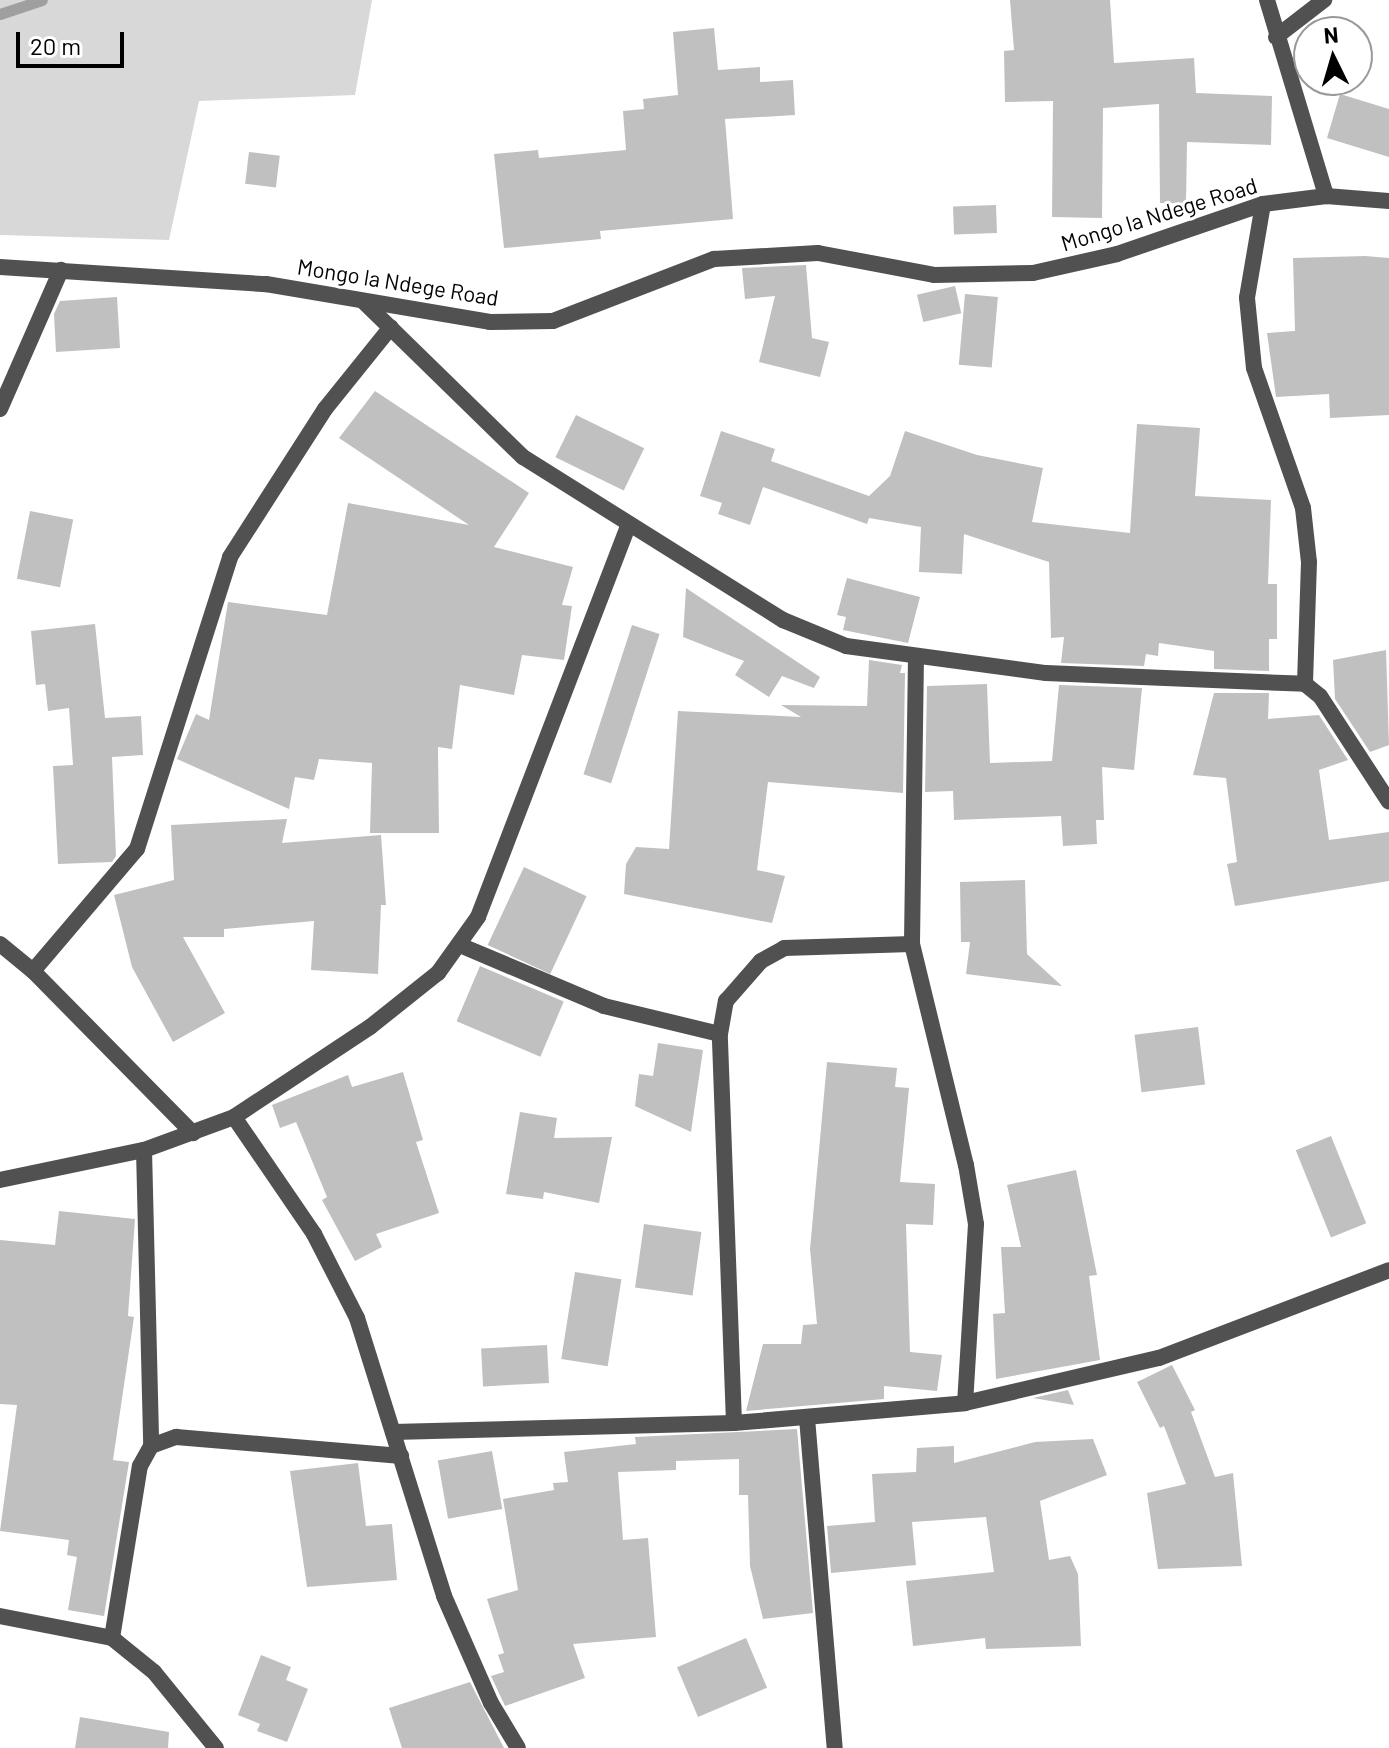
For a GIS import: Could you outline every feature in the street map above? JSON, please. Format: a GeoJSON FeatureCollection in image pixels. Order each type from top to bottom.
{"type":"FeatureCollection","features":[{"type":"Feature","properties":{"kind":"street"},"geometry":{"type":"LineString","coordinates":[[1267,0],[1326,196]]}},
{"type":"Feature","properties":{"kind":"street"},"geometry":{"type":"LineString","coordinates":[[1276,37],[1324,0]]}},
{"type":"Feature","properties":{"kind":"street","name":"Mongo la Ndege Road"},"geometry":{"type":"LineString","coordinates":[[0,267],[266,284],[490,322],[553,321],[714,259],[818,253],[934,275],[1033,273],[1117,254],[1263,204],[1326,196],[1389,201]]}},
{"type":"Feature","properties":{"kind":"street"},"geometry":{"type":"LineString","coordinates":[[1263,204],[1247,298],[1254,368],[1303,508],[1309,562],[1305,684]]}},
{"type":"Feature","properties":{"kind":"street"},"geometry":{"type":"LineString","coordinates":[[0,409],[61,270]]}},
{"type":"Feature","properties":{"kind":"street"},"geometry":{"type":"LineString","coordinates":[[364,302],[523,457],[628,526],[783,620],[846,646],[1046,673],[1305,684],[1320,696],[1389,802]]}},
{"type":"Feature","properties":{"kind":"street"},"geometry":{"type":"LineString","coordinates":[[33,971],[137,849],[230,557],[325,409],[391,327]]}},
{"type":"Feature","properties":{"kind":"street"},"geometry":{"type":"LineString","coordinates":[[0,1180],[144,1150],[234,1117],[370,1027],[438,973],[462,946],[478,917],[628,526]]}},
{"type":"Feature","properties":{"kind":"street"},"geometry":{"type":"LineString","coordinates":[[916,656],[912,944],[976,1224],[965,1403]]}},
{"type":"Feature","properties":{"kind":"street"},"geometry":{"type":"LineString","coordinates":[[0,944],[33,971],[193,1133]]}},
{"type":"Feature","properties":{"kind":"street"},"geometry":{"type":"LineString","coordinates":[[734,1423],[720,1034],[734,990],[761,961],[784,948],[912,944]]}},
{"type":"Feature","properties":{"kind":"street"},"geometry":{"type":"LineString","coordinates":[[462,946],[604,1006],[720,1034]]}},
{"type":"Feature","properties":{"kind":"street"},"geometry":{"type":"LineString","coordinates":[[234,1117],[314,1234],[350,1304],[444,1596],[491,1703],[518,1748]]}},
{"type":"Feature","properties":{"kind":"street"},"geometry":{"type":"LineString","coordinates":[[112,1638],[140,1466],[151,1446],[144,1150]]}},
{"type":"Feature","properties":{"kind":"street"},"geometry":{"type":"LineString","coordinates":[[393,1432],[734,1423],[965,1403],[1057,1386],[1159,1358],[1389,1270]]}},
{"type":"Feature","properties":{"kind":"street"},"geometry":{"type":"LineString","coordinates":[[807,1418],[835,1748]]}},
{"type":"Feature","properties":{"kind":"street"},"geometry":{"type":"LineString","coordinates":[[151,1446],[176,1437],[401,1456]]}},
{"type":"Feature","properties":{"kind":"street"},"geometry":{"type":"LineString","coordinates":[[0,1616],[112,1638],[154,1672],[216,1748]]}},
{"type":"Feature","properties":{"kind":"shaded area"},"geometry":{"type":"Polygon","coordinates":[[[0,0],[372,0],[355,95],[199,101],[169,240],[0,235],[0,0]]]}},
{"type":"Feature","properties":{"kind":"building"},"geometry":{"type":"Polygon","coordinates":[[[1010,0],[1110,0],[1114,63],[1194,58],[1196,93],[1272,96],[1271,145],[1187,142],[1186,203],[1160,203],[1159,104],[1103,108],[1102,218],[1052,217],[1053,101],[1005,102],[1004,51],[1014,50],[1010,0]]]}},
{"type":"Feature","properties":{"kind":"building"},"geometry":{"type":"Polygon","coordinates":[[[714,28],[718,70],[760,67],[760,82],[793,80],[795,115],[725,119],[733,219],[600,231],[601,239],[504,248],[494,154],[538,150],[539,158],[626,150],[623,111],[644,109],[643,99],[678,95],[673,32],[714,28]]]}},
{"type":"Feature","properties":{"kind":"building"},"geometry":{"type":"Polygon","coordinates":[[[1339,96],[1389,109],[1389,157],[1327,138],[1339,96]]]}},
{"type":"Feature","properties":{"kind":"building"},"geometry":{"type":"Polygon","coordinates":[[[249,152],[280,156],[276,188],[245,184],[249,152]]]}},
{"type":"Feature","properties":{"kind":"building"},"geometry":{"type":"Polygon","coordinates":[[[996,205],[997,233],[954,234],[953,207],[996,205]]]}},
{"type":"Feature","properties":{"kind":"building"},"geometry":{"type":"Polygon","coordinates":[[[1293,258],[1389,258],[1389,415],[1330,418],[1329,394],[1276,397],[1267,333],[1295,331],[1293,258]]]}},
{"type":"Feature","properties":{"kind":"building"},"geometry":{"type":"Polygon","coordinates":[[[806,265],[812,338],[829,342],[820,377],[759,362],[775,296],[745,299],[742,268],[806,265]]]}},
{"type":"Feature","properties":{"kind":"building"},"geometry":{"type":"Polygon","coordinates":[[[955,286],[961,313],[923,322],[917,295],[955,286]]]}},
{"type":"Feature","properties":{"kind":"building"},"geometry":{"type":"Polygon","coordinates":[[[965,294],[998,297],[992,368],[959,365],[965,294]]]}},
{"type":"Feature","properties":{"kind":"building"},"geometry":{"type":"Polygon","coordinates":[[[117,297],[120,348],[56,352],[54,314],[60,301],[117,297]]]}},
{"type":"Feature","properties":{"kind":"building"},"geometry":{"type":"Polygon","coordinates":[[[375,391],[529,493],[494,547],[573,567],[562,605],[572,606],[564,660],[522,655],[514,695],[460,685],[452,749],[438,747],[439,833],[370,833],[372,763],[319,759],[314,780],[295,777],[289,809],[177,759],[196,714],[209,720],[228,602],[327,615],[348,503],[469,525],[339,438],[375,391]]]}},
{"type":"Feature","properties":{"kind":"building"},"geometry":{"type":"Polygon","coordinates":[[[576,415],[644,448],[624,491],[555,457],[576,415]]]}},
{"type":"Feature","properties":{"kind":"building"},"geometry":{"type":"Polygon","coordinates":[[[1137,424],[1200,428],[1195,496],[1271,500],[1268,584],[1277,584],[1277,639],[1269,639],[1269,671],[1214,669],[1214,651],[1159,643],[1158,656],[1146,654],[1144,666],[1061,663],[1064,637],[1051,638],[1049,562],[964,534],[962,574],[919,572],[921,527],[869,518],[867,524],[763,487],[750,525],[718,514],[722,503],[700,496],[721,431],[775,449],[771,461],[869,496],[890,476],[905,431],[977,455],[1043,468],[1032,522],[1130,533],[1137,424]]]}},
{"type":"Feature","properties":{"kind":"building"},"geometry":{"type":"Polygon","coordinates":[[[30,511],[73,519],[60,587],[17,579],[30,511]]]}},
{"type":"Feature","properties":{"kind":"building"},"geometry":{"type":"Polygon","coordinates":[[[847,578],[920,597],[908,643],[843,630],[846,617],[837,615],[847,578]]]}},
{"type":"Feature","properties":{"kind":"building"},"geometry":{"type":"Polygon","coordinates":[[[686,588],[820,677],[814,688],[782,676],[769,697],[735,675],[744,661],[683,637],[686,588]]]}},
{"type":"Feature","properties":{"kind":"building"},"geometry":{"type":"Polygon","coordinates":[[[95,624],[105,718],[141,716],[143,755],[112,757],[116,856],[112,862],[58,864],[53,766],[73,765],[69,708],[48,711],[45,684],[36,685],[31,631],[95,624]]]}},
{"type":"Feature","properties":{"kind":"building"},"geometry":{"type":"Polygon","coordinates":[[[632,625],[660,634],[611,783],[583,774],[632,625]]]}},
{"type":"Feature","properties":{"kind":"building"},"geometry":{"type":"Polygon","coordinates":[[[1386,650],[1389,745],[1370,752],[1335,699],[1333,660],[1386,650]]]}},
{"type":"Feature","properties":{"kind":"building"},"geometry":{"type":"Polygon","coordinates":[[[869,660],[902,665],[900,673],[905,673],[903,793],[768,782],[757,870],[785,876],[772,923],[624,894],[626,864],[636,847],[669,849],[678,711],[801,717],[781,705],[867,706],[869,660]]]}},
{"type":"Feature","properties":{"kind":"building"},"geometry":{"type":"Polygon","coordinates":[[[987,684],[990,763],[1052,761],[1059,685],[1142,688],[1134,770],[1102,767],[1104,820],[1096,820],[1097,844],[1063,846],[1061,816],[954,820],[953,791],[925,792],[927,686],[987,684]]]}},
{"type":"Feature","properties":{"kind":"building"},"geometry":{"type":"Polygon","coordinates":[[[1214,693],[1269,693],[1268,719],[1319,715],[1348,760],[1319,770],[1329,840],[1389,832],[1389,881],[1235,906],[1227,864],[1237,862],[1226,778],[1193,775],[1214,693]]]}},
{"type":"Feature","properties":{"kind":"building"},"geometry":{"type":"Polygon","coordinates":[[[287,819],[282,843],[381,835],[386,905],[381,905],[378,974],[311,970],[314,921],[224,929],[224,937],[183,937],[225,1013],[173,1042],[132,967],[114,895],[174,880],[171,825],[287,819]]]}},
{"type":"Feature","properties":{"kind":"building"},"geometry":{"type":"Polygon","coordinates":[[[524,867],[587,896],[550,974],[488,945],[524,867]]]}},
{"type":"Feature","properties":{"kind":"building"},"geometry":{"type":"Polygon","coordinates":[[[1025,880],[1027,954],[1062,986],[966,974],[970,942],[961,942],[960,882],[1025,880]]]}},
{"type":"Feature","properties":{"kind":"building"},"geometry":{"type":"Polygon","coordinates":[[[480,966],[564,1002],[540,1057],[457,1021],[480,966]]]}},
{"type":"Feature","properties":{"kind":"building"},"geometry":{"type":"Polygon","coordinates":[[[1198,1027],[1205,1085],[1142,1092],[1134,1035],[1198,1027]]]}},
{"type":"Feature","properties":{"kind":"building"},"geometry":{"type":"Polygon","coordinates":[[[658,1043],[703,1050],[691,1132],[635,1106],[639,1074],[653,1076],[658,1043]]]}},
{"type":"Feature","properties":{"kind":"building"},"geometry":{"type":"Polygon","coordinates":[[[827,1062],[897,1068],[895,1087],[909,1088],[900,1182],[935,1184],[933,1225],[906,1224],[910,1352],[942,1355],[937,1391],[884,1386],[884,1399],[746,1411],[763,1344],[801,1344],[803,1325],[817,1324],[810,1249],[827,1062]]]}},
{"type":"Feature","properties":{"kind":"building"},"geometry":{"type":"Polygon","coordinates":[[[403,1072],[423,1140],[416,1142],[439,1213],[376,1234],[382,1247],[355,1261],[322,1200],[327,1197],[296,1122],[280,1128],[272,1105],[348,1075],[352,1087],[403,1072]]]}},
{"type":"Feature","properties":{"kind":"building"},"geometry":{"type":"Polygon","coordinates":[[[520,1112],[557,1118],[554,1138],[612,1137],[599,1203],[544,1192],[543,1199],[506,1194],[520,1112]]]}},
{"type":"Feature","properties":{"kind":"building"},"geometry":{"type":"Polygon","coordinates":[[[1331,1136],[1366,1223],[1331,1237],[1296,1150],[1331,1136]]]}},
{"type":"Feature","properties":{"kind":"building"},"geometry":{"type":"Polygon","coordinates":[[[1076,1170],[1097,1275],[1089,1276],[1100,1360],[996,1379],[993,1314],[1005,1313],[1001,1247],[1021,1247],[1007,1185],[1076,1170]]]}},
{"type":"Feature","properties":{"kind":"building"},"geometry":{"type":"Polygon","coordinates":[[[59,1211],[135,1219],[128,1316],[134,1317],[113,1460],[129,1462],[104,1616],[68,1610],[77,1557],[67,1555],[69,1540],[0,1531],[17,1405],[0,1404],[0,1240],[55,1245],[59,1211]]]}},
{"type":"Feature","properties":{"kind":"building"},"geometry":{"type":"Polygon","coordinates":[[[644,1224],[701,1232],[693,1295],[635,1287],[644,1224]]]}},
{"type":"Feature","properties":{"kind":"building"},"geometry":{"type":"Polygon","coordinates":[[[575,1272],[621,1279],[608,1366],[561,1359],[575,1272]]]}},
{"type":"Feature","properties":{"kind":"building"},"geometry":{"type":"Polygon","coordinates":[[[547,1345],[549,1383],[483,1386],[481,1348],[547,1345]]]}},
{"type":"Feature","properties":{"kind":"building"},"geometry":{"type":"Polygon","coordinates":[[[1172,1365],[1195,1410],[1191,1412],[1215,1477],[1233,1473],[1242,1566],[1158,1569],[1147,1493],[1186,1484],[1164,1426],[1160,1428],[1137,1382],[1172,1365]]]}},
{"type":"Feature","properties":{"kind":"building"},"geometry":{"type":"Polygon","coordinates":[[[1068,1390],[1074,1405],[1033,1398],[1068,1390]]]}},
{"type":"Feature","properties":{"kind":"building"},"geometry":{"type":"Polygon","coordinates":[[[797,1429],[813,1613],[763,1619],[750,1566],[748,1495],[739,1495],[739,1459],[676,1461],[676,1470],[618,1472],[623,1540],[648,1538],[656,1637],[573,1644],[585,1678],[505,1706],[491,1676],[504,1672],[498,1655],[504,1653],[487,1599],[518,1590],[503,1499],[554,1490],[553,1483],[568,1482],[564,1452],[636,1444],[635,1437],[797,1429]]]}},
{"type":"Feature","properties":{"kind":"building"},"geometry":{"type":"Polygon","coordinates":[[[1093,1439],[1107,1475],[1040,1501],[1049,1560],[1070,1556],[1078,1574],[1081,1646],[986,1649],[985,1638],[913,1646],[906,1581],[994,1572],[986,1517],[912,1522],[916,1565],[831,1573],[827,1526],[875,1522],[872,1474],[916,1472],[917,1448],[954,1446],[954,1463],[1035,1442],[1093,1439]]]}},
{"type":"Feature","properties":{"kind":"building"},"geometry":{"type":"Polygon","coordinates":[[[492,1451],[502,1509],[448,1519],[438,1461],[492,1451]]]}},
{"type":"Feature","properties":{"kind":"building"},"geometry":{"type":"Polygon","coordinates":[[[358,1463],[366,1526],[392,1524],[397,1580],[307,1587],[290,1471],[358,1463]]]}},
{"type":"Feature","properties":{"kind":"building"},"geometry":{"type":"Polygon","coordinates":[[[746,1638],[767,1688],[698,1717],[677,1667],[746,1638]]]}},
{"type":"Feature","properties":{"kind":"building"},"geometry":{"type":"Polygon","coordinates":[[[261,1655],[291,1667],[286,1680],[308,1689],[287,1742],[257,1731],[260,1724],[238,1715],[261,1655]]]}},
{"type":"Feature","properties":{"kind":"building"},"geometry":{"type":"Polygon","coordinates":[[[470,1682],[504,1748],[402,1748],[389,1708],[470,1682]]]}},
{"type":"Feature","properties":{"kind":"building"},"geometry":{"type":"Polygon","coordinates":[[[80,1717],[169,1732],[168,1748],[75,1748],[80,1717]]]}},
{"type":"Feature","properties":{"kind":"waterway"},"geometry":{"type":"LineString","coordinates":[[0,14],[42,0]]}}]}
